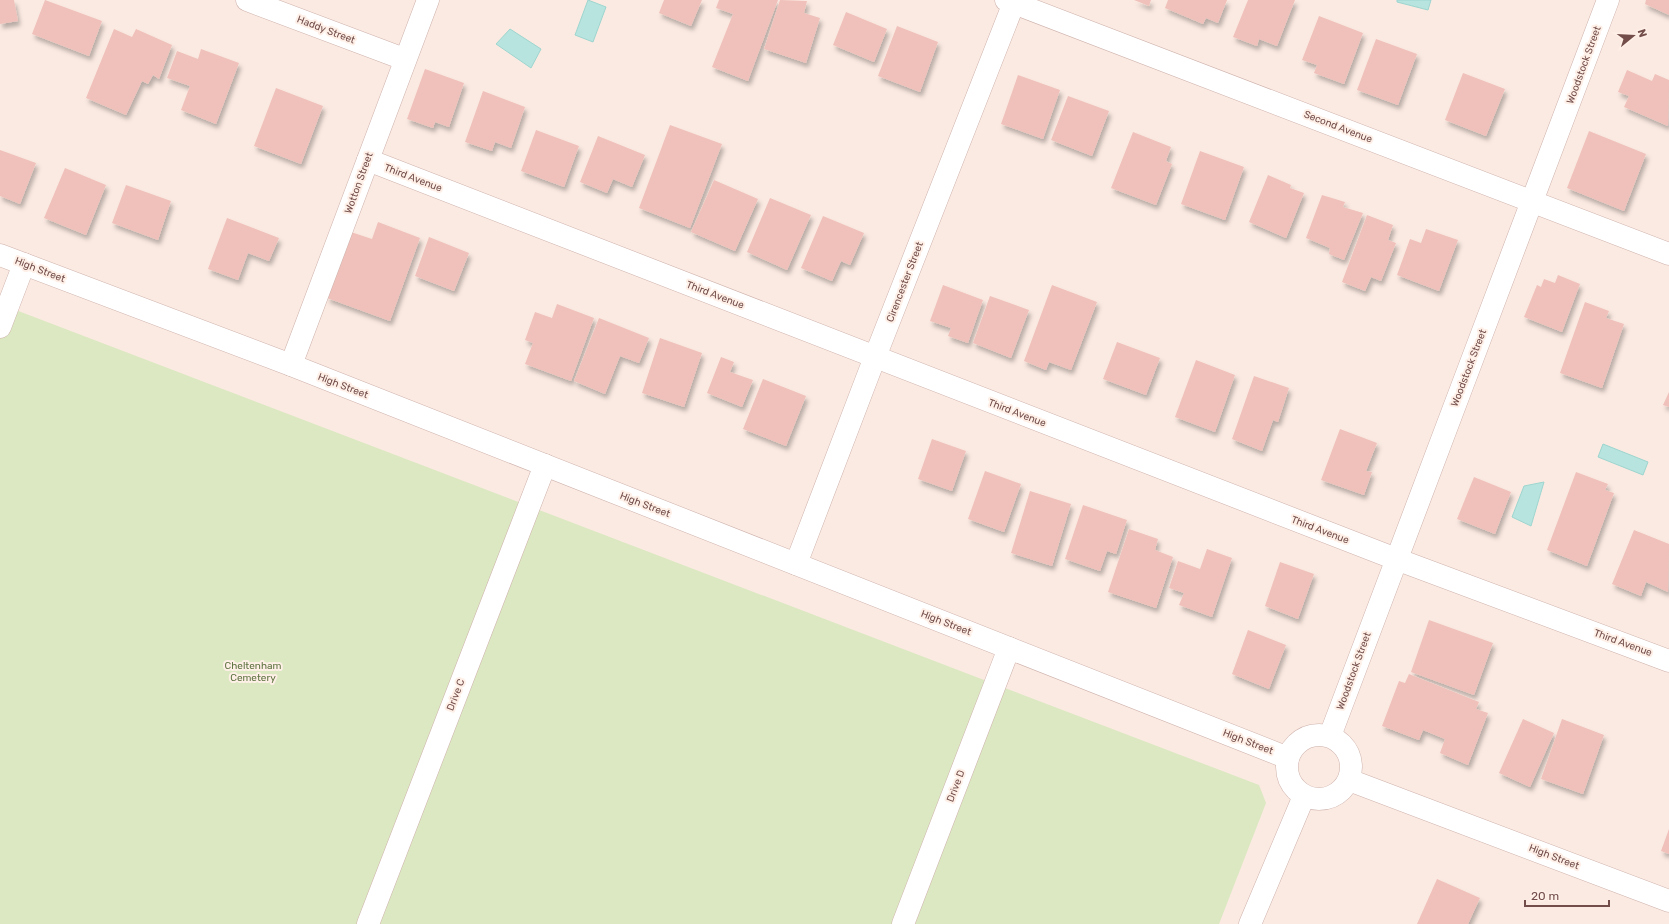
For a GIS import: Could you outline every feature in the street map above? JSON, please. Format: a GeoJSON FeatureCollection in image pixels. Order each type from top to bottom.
{"type":"FeatureCollection","features":[{"type":"Feature","properties":{"kind":"street","name":"Haddy Street"},"geometry":{"type":"LineString","coordinates":[[247,0],[404,59]]}},
{"type":"Feature","properties":{"kind":"street","name":"Wotton Street"},"geometry":{"type":"LineString","coordinates":[[290,365],[368,160],[404,59],[428,0]]}},
{"type":"Feature","properties":{"kind":"street","name":"Woodstock Street"},"geometry":{"type":"LineString","coordinates":[[1330,736],[1396,559],[1534,202],[1608,0]]}},
{"type":"Feature","properties":{"kind":"street","name":"Second Avenue"},"geometry":{"type":"LineString","coordinates":[[1012,1],[1669,254]]}},
{"type":"Feature","properties":{"kind":"street","name":"Cirencester Street"},"geometry":{"type":"LineString","coordinates":[[796,564],[1012,1]]}},
{"type":"Feature","properties":{"kind":"street","name":"Third Avenue"},"geometry":{"type":"LineString","coordinates":[[368,160],[1396,559],[1669,660]]}},
{"type":"Feature","properties":{"kind":"street","name":"High Street"},"geometry":{"type":"LineString","coordinates":[[0,255],[290,365],[1288,758]]}},
{"type":"Feature","properties":{"kind":"street"},"geometry":{"type":"LineString","coordinates":[[0,327],[24,264]]}},
{"type":"Feature","properties":{"kind":"street","name":"Drive C"},"geometry":{"type":"LineString","coordinates":[[368,924],[545,466]]}},
{"type":"Feature","properties":{"kind":"street","name":"Drive D"},"geometry":{"type":"LineString","coordinates":[[903,924],[1009,648]]}},
{"type":"Feature","properties":{"kind":"street"},"geometry":{"type":"LineString","coordinates":[[1319,735],[1330,736],[1341,743],[1349,756],[1351,765],[1349,780],[1342,790],[1332,797],[1317,800],[1304,796],[1295,789],[1289,780],[1286,769],[1288,758],[1295,745],[1305,738],[1319,735]]}},
{"type":"Feature","properties":{"kind":"street","name":"High Street"},"geometry":{"type":"LineString","coordinates":[[1349,780],[1669,901]]}},
{"type":"Feature","properties":{"kind":"street"},"geometry":{"type":"LineString","coordinates":[[1250,924],[1304,796]]}},
{"type":"Feature","properties":{"kind":"green space","name":"Cheltenham Cemetery"},"geometry":{"type":"Polygon","coordinates":[[[0,304],[1259,785],[1266,803],[1219,924],[0,924],[0,304]]]}},
{"type":"Feature","properties":{"kind":"water"},"geometry":{"type":"Polygon","coordinates":[[[588,0],[606,7],[593,42],[575,35],[588,0]]]}},
{"type":"Feature","properties":{"kind":"water"},"geometry":{"type":"Polygon","coordinates":[[[1397,0],[1431,0],[1428,10],[1397,2],[1397,0]]]}},
{"type":"Feature","properties":{"kind":"water"},"geometry":{"type":"Polygon","coordinates":[[[510,29],[541,49],[531,68],[496,44],[510,29]]]}},
{"type":"Feature","properties":{"kind":"water"},"geometry":{"type":"Polygon","coordinates":[[[1603,444],[1648,462],[1643,475],[1598,457],[1603,444]]]}},
{"type":"Feature","properties":{"kind":"water"},"geometry":{"type":"Polygon","coordinates":[[[1544,482],[1531,526],[1512,517],[1524,486],[1544,482]]]}},
{"type":"Feature","properties":{"kind":"building"},"geometry":{"type":"Polygon","coordinates":[[[0,0],[14,0],[18,21],[0,24],[0,0]]]}},
{"type":"Feature","properties":{"kind":"building"},"geometry":{"type":"Polygon","coordinates":[[[45,0],[102,21],[89,56],[32,34],[45,0]]]}},
{"type":"Feature","properties":{"kind":"building"},"geometry":{"type":"Polygon","coordinates":[[[664,0],[702,0],[691,26],[659,13],[664,0]]]}},
{"type":"Feature","properties":{"kind":"building"},"geometry":{"type":"Polygon","coordinates":[[[719,0],[778,0],[748,81],[712,67],[733,14],[716,8],[719,0]]]}},
{"type":"Feature","properties":{"kind":"building"},"geometry":{"type":"Polygon","coordinates":[[[780,0],[807,1],[804,13],[820,18],[806,63],[764,49],[780,0]]]}},
{"type":"Feature","properties":{"kind":"building"},"geometry":{"type":"Polygon","coordinates":[[[1134,0],[1151,0],[1149,6],[1134,0]]]}},
{"type":"Feature","properties":{"kind":"building"},"geometry":{"type":"Polygon","coordinates":[[[1168,0],[1227,0],[1218,23],[1206,18],[1203,24],[1165,8],[1168,0]]]}},
{"type":"Feature","properties":{"kind":"building"},"geometry":{"type":"Polygon","coordinates":[[[1248,0],[1295,0],[1277,46],[1259,39],[1257,46],[1233,37],[1248,0]]]}},
{"type":"Feature","properties":{"kind":"building"},"geometry":{"type":"Polygon","coordinates":[[[1646,0],[1669,0],[1669,15],[1645,4],[1646,0]]]}},
{"type":"Feature","properties":{"kind":"building"},"geometry":{"type":"Polygon","coordinates":[[[846,12],[887,29],[874,62],[833,45],[846,12]]]}},
{"type":"Feature","properties":{"kind":"building"},"geometry":{"type":"Polygon","coordinates":[[[1319,16],[1363,33],[1344,84],[1314,73],[1317,65],[1302,60],[1319,16]]]}},
{"type":"Feature","properties":{"kind":"building"},"geometry":{"type":"Polygon","coordinates":[[[897,26],[938,42],[920,92],[878,76],[897,26]]]}},
{"type":"Feature","properties":{"kind":"building"},"geometry":{"type":"Polygon","coordinates":[[[114,29],[132,37],[136,29],[172,45],[159,79],[153,75],[148,84],[142,81],[126,115],[86,98],[114,29]]]}},
{"type":"Feature","properties":{"kind":"building"},"geometry":{"type":"Polygon","coordinates":[[[1376,39],[1417,54],[1398,105],[1357,90],[1376,39]]]}},
{"type":"Feature","properties":{"kind":"building"},"geometry":{"type":"Polygon","coordinates":[[[201,49],[239,63],[216,124],[181,110],[190,86],[167,78],[177,51],[198,59],[201,49]]]}},
{"type":"Feature","properties":{"kind":"building"},"geometry":{"type":"Polygon","coordinates":[[[425,69],[464,83],[449,127],[435,122],[433,128],[407,119],[425,69]]]}},
{"type":"Feature","properties":{"kind":"building"},"geometry":{"type":"Polygon","coordinates":[[[1627,70],[1652,81],[1655,74],[1669,80],[1668,126],[1624,107],[1629,96],[1618,92],[1627,70]]]}},
{"type":"Feature","properties":{"kind":"building"},"geometry":{"type":"Polygon","coordinates":[[[1463,73],[1505,89],[1486,136],[1445,120],[1463,73]]]}},
{"type":"Feature","properties":{"kind":"building"},"geometry":{"type":"Polygon","coordinates":[[[1018,75],[1060,90],[1043,139],[1001,124],[1018,75]]]}},
{"type":"Feature","properties":{"kind":"building"},"geometry":{"type":"Polygon","coordinates":[[[276,88],[323,106],[301,164],[254,146],[276,88]]]}},
{"type":"Feature","properties":{"kind":"building"},"geometry":{"type":"Polygon","coordinates":[[[483,91],[525,107],[511,148],[495,142],[492,151],[465,142],[483,91]]]}},
{"type":"Feature","properties":{"kind":"building"},"geometry":{"type":"Polygon","coordinates":[[[1068,96],[1109,111],[1092,156],[1051,140],[1068,96]]]}},
{"type":"Feature","properties":{"kind":"building"},"geometry":{"type":"Polygon","coordinates":[[[670,125],[722,144],[690,228],[639,208],[670,125]]]}},
{"type":"Feature","properties":{"kind":"building"},"geometry":{"type":"Polygon","coordinates":[[[536,130],[579,146],[564,187],[521,171],[536,130]]]}},
{"type":"Feature","properties":{"kind":"building"},"geometry":{"type":"Polygon","coordinates":[[[1589,131],[1646,154],[1624,211],[1567,188],[1589,131]]]}},
{"type":"Feature","properties":{"kind":"building"},"geometry":{"type":"Polygon","coordinates":[[[1133,132],[1171,147],[1166,161],[1172,164],[1156,205],[1111,188],[1133,132]]]}},
{"type":"Feature","properties":{"kind":"building"},"geometry":{"type":"Polygon","coordinates":[[[598,136],[645,155],[632,187],[613,179],[607,193],[580,182],[598,136]]]}},
{"type":"Feature","properties":{"kind":"building"},"geometry":{"type":"Polygon","coordinates":[[[0,150],[36,163],[20,204],[0,196],[0,150]]]}},
{"type":"Feature","properties":{"kind":"building"},"geometry":{"type":"Polygon","coordinates":[[[1200,151],[1244,167],[1225,220],[1181,204],[1200,151]]]}},
{"type":"Feature","properties":{"kind":"building"},"geometry":{"type":"Polygon","coordinates":[[[65,168],[106,185],[86,235],[44,218],[65,168]]]}},
{"type":"Feature","properties":{"kind":"building"},"geometry":{"type":"Polygon","coordinates":[[[1268,175],[1291,185],[1290,188],[1304,193],[1286,238],[1249,222],[1268,175]]]}},
{"type":"Feature","properties":{"kind":"building"},"geometry":{"type":"Polygon","coordinates":[[[714,180],[758,199],[735,251],[691,232],[714,180]]]}},
{"type":"Feature","properties":{"kind":"building"},"geometry":{"type":"Polygon","coordinates":[[[126,185],[171,201],[158,240],[112,223],[126,185]]]}},
{"type":"Feature","properties":{"kind":"building"},"geometry":{"type":"Polygon","coordinates":[[[1322,195],[1345,202],[1343,207],[1363,213],[1344,260],[1329,254],[1330,248],[1306,238],[1322,195]]]}},
{"type":"Feature","properties":{"kind":"building"},"geometry":{"type":"Polygon","coordinates":[[[770,198],[811,215],[787,270],[747,252],[770,198]]]}},
{"type":"Feature","properties":{"kind":"building"},"geometry":{"type":"Polygon","coordinates":[[[1367,215],[1393,225],[1388,240],[1396,243],[1381,281],[1371,277],[1365,291],[1342,282],[1367,215]]]}},
{"type":"Feature","properties":{"kind":"building"},"geometry":{"type":"Polygon","coordinates":[[[823,216],[864,233],[850,265],[841,261],[832,281],[801,268],[823,216]]]}},
{"type":"Feature","properties":{"kind":"building"},"geometry":{"type":"Polygon","coordinates":[[[227,218],[279,238],[269,261],[248,253],[238,280],[208,269],[227,218]]]}},
{"type":"Feature","properties":{"kind":"building"},"geometry":{"type":"Polygon","coordinates":[[[378,222],[420,238],[390,321],[327,298],[351,232],[372,239],[378,222]]]}},
{"type":"Feature","properties":{"kind":"building"},"geometry":{"type":"Polygon","coordinates":[[[1426,229],[1458,240],[1439,291],[1397,275],[1410,239],[1421,243],[1426,229]]]}},
{"type":"Feature","properties":{"kind":"building"},"geometry":{"type":"Polygon","coordinates":[[[429,237],[469,253],[454,291],[415,276],[429,237]]]}},
{"type":"Feature","properties":{"kind":"building"},"geometry":{"type":"Polygon","coordinates":[[[1558,275],[1580,284],[1562,332],[1524,317],[1537,285],[1541,287],[1544,279],[1555,283],[1558,275]]]}},
{"type":"Feature","properties":{"kind":"building"},"geometry":{"type":"Polygon","coordinates":[[[943,285],[983,300],[968,343],[948,336],[951,328],[930,321],[943,285]]]}},
{"type":"Feature","properties":{"kind":"building"},"geometry":{"type":"Polygon","coordinates":[[[1052,285],[1097,302],[1071,370],[1049,362],[1046,370],[1024,361],[1052,285]]]}},
{"type":"Feature","properties":{"kind":"building"},"geometry":{"type":"Polygon","coordinates":[[[990,296],[1029,310],[1011,358],[973,343],[990,296]]]}},
{"type":"Feature","properties":{"kind":"building"},"geometry":{"type":"Polygon","coordinates":[[[1585,302],[1609,311],[1606,318],[1624,324],[1602,388],[1560,373],[1585,302]]]}},
{"type":"Feature","properties":{"kind":"building"},"geometry":{"type":"Polygon","coordinates":[[[557,304],[594,318],[571,381],[525,364],[533,343],[525,340],[535,312],[552,318],[557,304]]]}},
{"type":"Feature","properties":{"kind":"building"},"geometry":{"type":"Polygon","coordinates":[[[599,318],[649,338],[639,363],[620,356],[605,394],[574,381],[599,318]]]}},
{"type":"Feature","properties":{"kind":"building"},"geometry":{"type":"Polygon","coordinates":[[[660,338],[702,353],[684,407],[642,393],[660,338]]]}},
{"type":"Feature","properties":{"kind":"building"},"geometry":{"type":"Polygon","coordinates":[[[1117,342],[1160,358],[1146,395],[1103,379],[1117,342]]]}},
{"type":"Feature","properties":{"kind":"building"},"geometry":{"type":"Polygon","coordinates":[[[721,357],[734,362],[730,372],[753,380],[742,407],[707,393],[721,357]]]}},
{"type":"Feature","properties":{"kind":"building"},"geometry":{"type":"Polygon","coordinates":[[[1196,360],[1235,375],[1215,432],[1175,417],[1196,360]]]}},
{"type":"Feature","properties":{"kind":"building"},"geometry":{"type":"Polygon","coordinates":[[[1254,376],[1289,388],[1278,422],[1273,420],[1262,451],[1232,439],[1254,376]]]}},
{"type":"Feature","properties":{"kind":"building"},"geometry":{"type":"Polygon","coordinates":[[[763,379],[806,396],[786,446],[743,429],[763,379]]]}},
{"type":"Feature","properties":{"kind":"building"},"geometry":{"type":"Polygon","coordinates":[[[1669,392],[1669,407],[1663,405],[1669,392]]]}},
{"type":"Feature","properties":{"kind":"building"},"geometry":{"type":"Polygon","coordinates":[[[1340,429],[1377,443],[1366,471],[1372,472],[1364,495],[1321,480],[1340,429]]]}},
{"type":"Feature","properties":{"kind":"building"},"geometry":{"type":"Polygon","coordinates":[[[932,439],[966,451],[952,491],[918,479],[932,439]]]}},
{"type":"Feature","properties":{"kind":"building"},"geometry":{"type":"Polygon","coordinates":[[[985,471],[1021,484],[1004,532],[968,519],[985,471]]]}},
{"type":"Feature","properties":{"kind":"building"},"geometry":{"type":"Polygon","coordinates":[[[1576,472],[1608,484],[1605,490],[1614,493],[1587,566],[1547,550],[1576,472]]]}},
{"type":"Feature","properties":{"kind":"building"},"geometry":{"type":"Polygon","coordinates":[[[1474,477],[1511,492],[1495,534],[1457,519],[1474,477]]]}},
{"type":"Feature","properties":{"kind":"building"},"geometry":{"type":"Polygon","coordinates":[[[1030,491],[1071,504],[1052,566],[1011,553],[1030,491]]]}},
{"type":"Feature","properties":{"kind":"building"},"geometry":{"type":"Polygon","coordinates":[[[1083,505],[1127,520],[1116,554],[1107,551],[1100,571],[1065,559],[1083,505]]]}},
{"type":"Feature","properties":{"kind":"building"},"geometry":{"type":"Polygon","coordinates":[[[1129,529],[1158,539],[1155,550],[1173,557],[1156,608],[1108,592],[1129,529]]]}},
{"type":"Feature","properties":{"kind":"building"},"geometry":{"type":"Polygon","coordinates":[[[1634,530],[1669,544],[1668,592],[1646,582],[1641,596],[1612,584],[1634,530]]]}},
{"type":"Feature","properties":{"kind":"building"},"geometry":{"type":"Polygon","coordinates":[[[1207,549],[1232,558],[1212,617],[1179,605],[1184,593],[1169,588],[1178,561],[1200,569],[1207,549]]]}},
{"type":"Feature","properties":{"kind":"building"},"geometry":{"type":"Polygon","coordinates":[[[1280,562],[1314,574],[1298,619],[1265,606],[1280,562]]]}},
{"type":"Feature","properties":{"kind":"building"},"geometry":{"type":"Polygon","coordinates":[[[1429,620],[1493,643],[1474,695],[1411,672],[1429,620]]]}},
{"type":"Feature","properties":{"kind":"building"},"geometry":{"type":"Polygon","coordinates":[[[1248,630],[1286,645],[1269,689],[1232,674],[1248,630]]]}},
{"type":"Feature","properties":{"kind":"building"},"geometry":{"type":"Polygon","coordinates":[[[1409,674],[1479,702],[1476,709],[1488,713],[1468,765],[1440,753],[1445,739],[1423,730],[1419,740],[1382,726],[1399,681],[1405,683],[1409,674]]]}},
{"type":"Feature","properties":{"kind":"building"},"geometry":{"type":"Polygon","coordinates":[[[1523,719],[1554,733],[1530,787],[1499,773],[1523,719]]]}},
{"type":"Feature","properties":{"kind":"building"},"geometry":{"type":"Polygon","coordinates":[[[1562,719],[1604,735],[1583,794],[1541,779],[1562,719]]]}},
{"type":"Feature","properties":{"kind":"building"},"geometry":{"type":"Polygon","coordinates":[[[1669,829],[1669,854],[1661,851],[1669,829]]]}},
{"type":"Feature","properties":{"kind":"building"},"geometry":{"type":"Polygon","coordinates":[[[1437,879],[1480,898],[1468,924],[1417,924],[1437,879]]]}}]}
